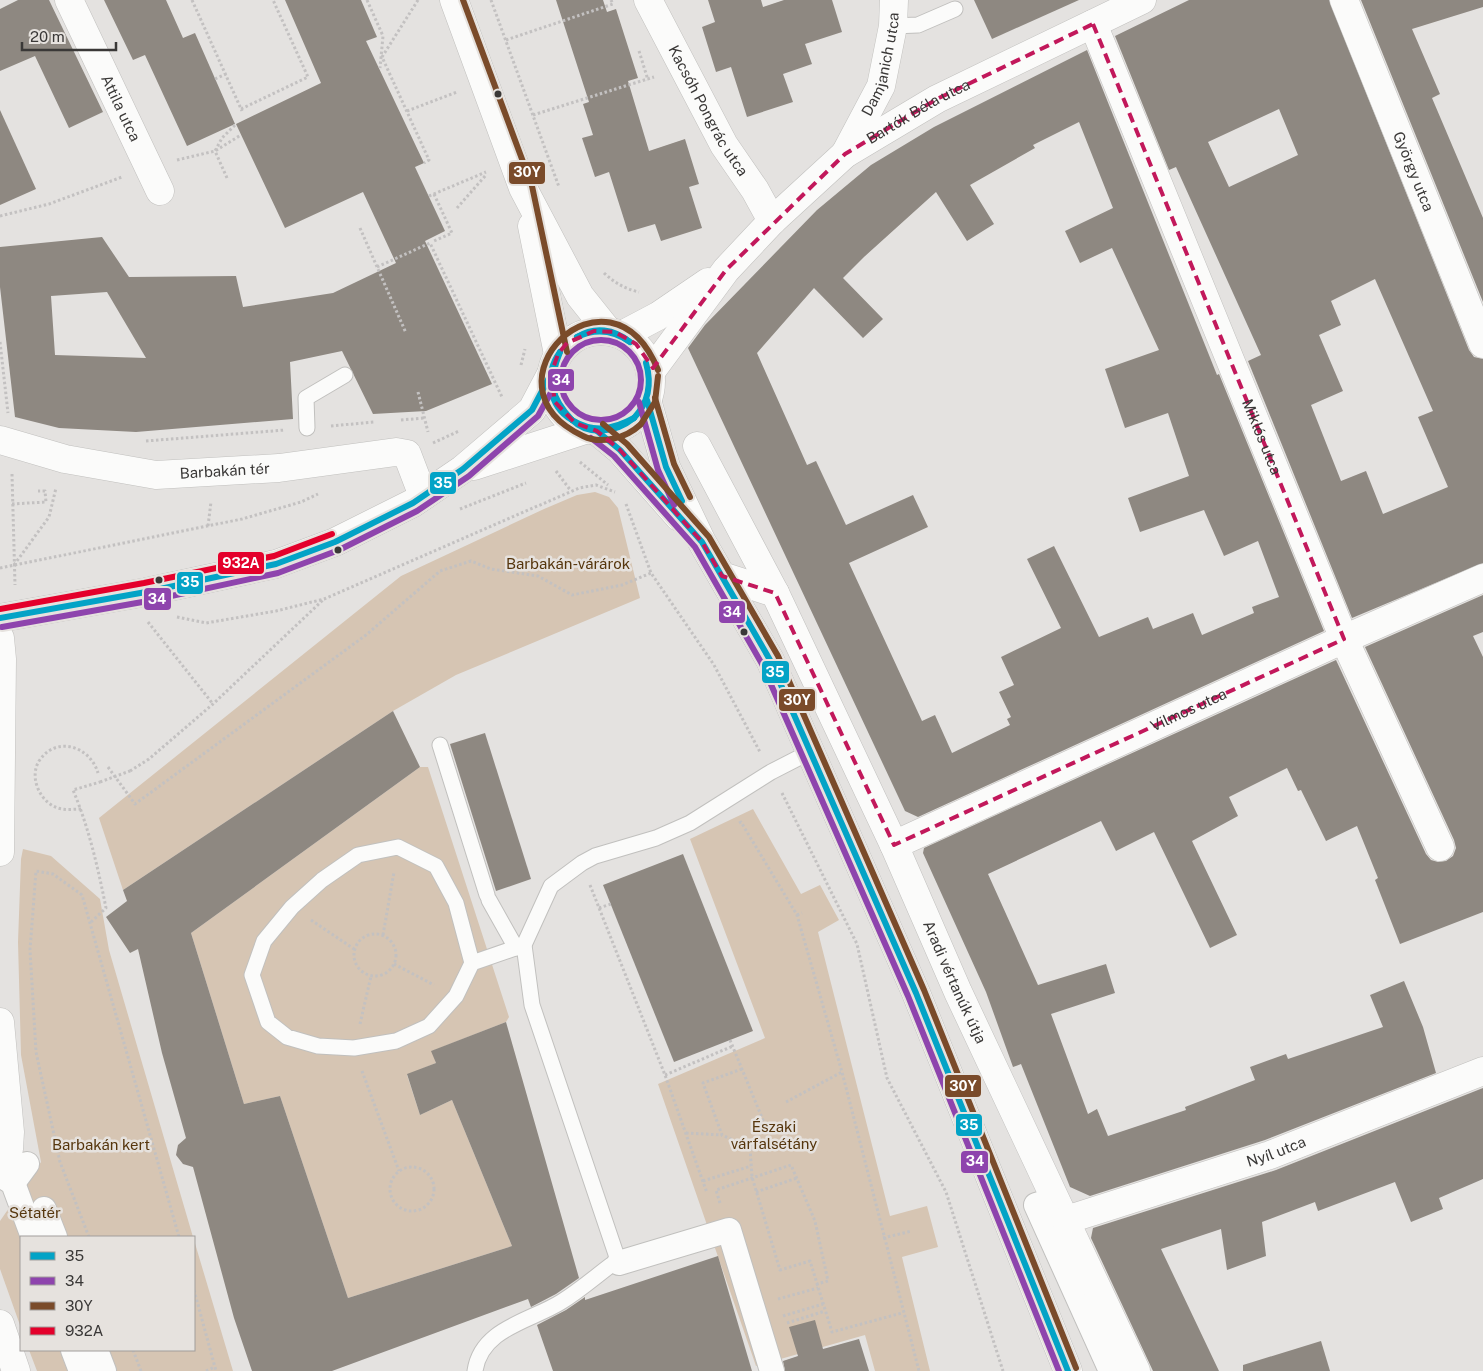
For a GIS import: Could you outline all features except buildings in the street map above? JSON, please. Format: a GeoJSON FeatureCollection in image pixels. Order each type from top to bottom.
{"type":"FeatureCollection","features":[{"type":"Feature","properties":{"kind":"street","name":"Attila utca"},"geometry":{"type":"LineString","coordinates":[[69,0],[155,179]]}},
{"type":"Feature","properties":{"kind":"street"},"geometry":{"type":"LineString","coordinates":[[454,0],[523,188],[546,289],[554,364],[551,388],[559,408],[574,423],[592,430],[620,450],[702,542]]}},
{"type":"Feature","properties":{"kind":"street","name":"Kacsóh Pongrác utca"},"geometry":{"type":"LineString","coordinates":[[648,0],[724,144],[755,190],[772,221]]}},
{"type":"Feature","properties":{"kind":"street","name":"Bartók Béla utca"},"geometry":{"type":"LineString","coordinates":[[650,372],[726,270],[772,221],[845,154],[937,99],[1142,0]]}},
{"type":"Feature","properties":{"kind":"street","name":"György utca"},"geometry":{"type":"LineString","coordinates":[[1344,0],[1483,344]]}},
{"type":"Feature","properties":{"kind":"street","name":"Damjanich utca"},"geometry":{"type":"LineString","coordinates":[[845,154],[881,86],[894,13]]}},
{"type":"Feature","properties":{"kind":"street","name":"Miklós utca"},"geometry":{"type":"LineString","coordinates":[[1093,24],[1344,639],[1440,847]]}},
{"type":"Feature","properties":{"kind":"street"},"geometry":{"type":"LineString","coordinates":[[464,469],[592,430],[612,430],[627,424],[639,414],[647,400],[651,386],[650,372],[645,357],[636,344],[615,333],[580,296],[523,188]]}},
{"type":"Feature","properties":{"kind":"street","name":"Bartók Béla utca"},"geometry":{"type":"LineString","coordinates":[[615,333],[658,316],[726,270]]}},
{"type":"Feature","properties":{"kind":"street"},"geometry":{"type":"LineString","coordinates":[[0,618],[146,592],[276,564],[335,542],[423,496],[464,469],[532,410],[554,364],[567,343],[580,335],[594,331],[615,333]]}},
{"type":"Feature","properties":{"kind":"street"},"geometry":{"type":"LineString","coordinates":[[647,400],[666,467],[702,542],[770,660],[916,993],[1068,1371]]}},
{"type":"Feature","properties":{"kind":"street","name":"Barbakán tér"},"geometry":{"type":"LineString","coordinates":[[6,441],[64,459],[156,475],[279,468],[396,452],[407,454],[423,496]]}},
{"type":"Feature","properties":{"kind":"street","name":"Aradi vértanúk útja"},"geometry":{"type":"LineString","coordinates":[[697,446],[775,592],[894,845],[958,992],[1136,1371]]}},
{"type":"Feature","properties":{"kind":"street"},"geometry":{"type":"LineString","coordinates":[[722,576],[775,592]]}},
{"type":"Feature","properties":{"kind":"street","name":"Vilmos utca"},"geometry":{"type":"LineString","coordinates":[[894,845],[1344,639],[1483,578]]}},
{"type":"Feature","properties":{"kind":"street"},"geometry":{"type":"LineString","coordinates":[[0,638],[2,659],[0,852]]}},
{"type":"Feature","properties":{"kind":"street"},"geometry":{"type":"LineString","coordinates":[[0,1022],[10,1132],[8,1149],[10,1173],[33,1236]]}},
{"type":"Feature","properties":{"kind":"street","name":"Nyíl utca"},"geometry":{"type":"LineString","coordinates":[[1061,1210],[1270,1155],[1483,1071]]}},
{"type":"Feature","properties":{"kind":"street"},"geometry":{"type":"LineString","coordinates":[[1061,1210],[1036,1205],[1111,1371]]}},
{"type":"Feature","properties":{"kind":"street"},"geometry":{"type":"LineString","coordinates":[[44,1209],[55,1236]]}},
{"type":"Feature","properties":{"kind":"street"},"geometry":{"type":"LineString","coordinates":[[619,1263],[729,1230],[767,1325],[772,1371]]}},
{"type":"Feature","properties":{"kind":"street"},"geometry":{"type":"LineString","coordinates":[[0,1324],[16,1371]]}},
{"type":"Feature","properties":{"kind":"street"},"geometry":{"type":"LineString","coordinates":[[73,1351],[81,1371]]}},
{"type":"Feature","properties":{"kind":"street"},"geometry":{"type":"LineString","coordinates":[[96,1351],[104,1371]]}},
{"type":"Feature","properties":{"kind":"lane"},"geometry":{"type":"LineString","coordinates":[[894,13],[918,25],[955,9]]}},
{"type":"Feature","properties":{"kind":"lane"},"geometry":{"type":"LineString","coordinates":[[307,428],[306,398],[345,375]]}},
{"type":"Feature","properties":{"kind":"lane"},"geometry":{"type":"LineString","coordinates":[[440,745],[488,898],[520,947],[532,1005],[619,1263],[611,1265],[561,1302],[500,1331],[483,1351],[474,1371]]}},
{"type":"Feature","properties":{"kind":"lane"},"geometry":{"type":"LineString","coordinates":[[472,963],[520,947],[551,886],[582,863],[595,856],[656,838],[690,823],[771,772],[810,752]]}},
{"type":"Feature","properties":{"kind":"lane"},"geometry":{"type":"LineString","coordinates":[[398,847],[436,866],[456,903],[472,963],[456,996],[429,1026],[396,1041],[354,1048],[318,1046],[287,1037],[268,1022],[252,975],[264,941],[292,907],[322,880],[358,855],[398,847]]}},
{"type":"Feature","properties":{"kind":"path"},"geometry":{"type":"LineString","coordinates":[[192,0],[242,110],[308,77],[274,0]]}},
{"type":"Feature","properties":{"kind":"path"},"geometry":{"type":"LineString","coordinates":[[367,0],[382,36],[380,68]]}},
{"type":"Feature","properties":{"kind":"path"},"geometry":{"type":"LineString","coordinates":[[382,57],[418,0]]}},
{"type":"Feature","properties":{"kind":"path"},"geometry":{"type":"LineString","coordinates":[[491,0],[560,189]]}},
{"type":"Feature","properties":{"kind":"path"},"geometry":{"type":"LineString","coordinates":[[506,40],[613,4],[611,0]]}},
{"type":"Feature","properties":{"kind":"path"},"geometry":{"type":"LineString","coordinates":[[382,57],[429,160],[424,163]]}},
{"type":"Feature","properties":{"kind":"path"},"geometry":{"type":"LineString","coordinates":[[215,79],[226,74]]}},
{"type":"Feature","properties":{"kind":"path"},"geometry":{"type":"LineString","coordinates":[[533,115],[658,75]]}},
{"type":"Feature","properties":{"kind":"path"},"geometry":{"type":"LineString","coordinates":[[407,112],[458,92]]}},
{"type":"Feature","properties":{"kind":"path"},"geometry":{"type":"LineString","coordinates":[[215,151],[222,138],[236,124]]}},
{"type":"Feature","properties":{"kind":"path"},"geometry":{"type":"LineString","coordinates":[[215,151],[241,135]]}},
{"type":"Feature","properties":{"kind":"path"},"geometry":{"type":"LineString","coordinates":[[215,151],[227,178]]}},
{"type":"Feature","properties":{"kind":"path"},"geometry":{"type":"LineString","coordinates":[[429,196],[489,171],[457,208]]}},
{"type":"Feature","properties":{"kind":"path"},"geometry":{"type":"LineString","coordinates":[[0,216],[155,179]]}},
{"type":"Feature","properties":{"kind":"path"},"geometry":{"type":"LineString","coordinates":[[434,194],[452,234],[434,241]]}},
{"type":"Feature","properties":{"kind":"path"},"geometry":{"type":"LineString","coordinates":[[360,228],[406,333]]}},
{"type":"Feature","properties":{"kind":"path"},"geometry":{"type":"LineString","coordinates":[[377,267],[430,243],[504,400]]}},
{"type":"Feature","properties":{"kind":"path"},"geometry":{"type":"LineString","coordinates":[[598,266],[604,273]]}},
{"type":"Feature","properties":{"kind":"path"},"geometry":{"type":"LineString","coordinates":[[0,342],[12,504],[14,565],[49,517],[64,459]]}},
{"type":"Feature","properties":{"kind":"path"},"geometry":{"type":"LineString","coordinates":[[418,392],[430,444]]}},
{"type":"Feature","properties":{"kind":"path"},"geometry":{"type":"LineString","coordinates":[[395,421],[424,418]]}},
{"type":"Feature","properties":{"kind":"path"},"geometry":{"type":"LineString","coordinates":[[137,442],[375,422]]}},
{"type":"Feature","properties":{"kind":"path"},"geometry":{"type":"LineString","coordinates":[[91,922],[106,908],[99,871],[81,810],[72,790],[130,771],[149,759],[213,704],[324,600],[579,488],[596,484],[616,493]]}},
{"type":"Feature","properties":{"kind":"path"},"geometry":{"type":"LineString","coordinates":[[12,504],[46,502],[45,490],[38,491]]}},
{"type":"Feature","properties":{"kind":"path"},"geometry":{"type":"LineString","coordinates":[[623,498],[651,574],[714,665],[771,772],[858,944],[887,1078],[946,1192],[1002,1371]]}},
{"type":"Feature","properties":{"kind":"path"},"geometry":{"type":"LineString","coordinates":[[108,767],[135,804],[366,635],[440,571],[471,561],[491,569],[538,576],[572,595],[622,585],[651,574]]}},
{"type":"Feature","properties":{"kind":"path"},"geometry":{"type":"LineString","coordinates":[[144,617],[213,704]]}},
{"type":"Feature","properties":{"kind":"path"},"geometry":{"type":"LineString","coordinates":[[81,810],[62,809],[48,802],[39,793],[35,780],[37,766],[44,756],[54,749],[64,746],[75,748],[88,754],[92,758],[98,773]]}},
{"type":"Feature","properties":{"kind":"path"},"geometry":{"type":"LineString","coordinates":[[741,822],[797,915],[842,1072],[902,1313],[919,1371]]}},
{"type":"Feature","properties":{"kind":"path"},"geometry":{"type":"LineString","coordinates":[[383,935],[398,847]]}},
{"type":"Feature","properties":{"kind":"path"},"geometry":{"type":"LineString","coordinates":[[582,863],[665,1075],[707,1194]]}},
{"type":"Feature","properties":{"kind":"path"},"geometry":{"type":"LineString","coordinates":[[89,1236],[60,1162],[36,1052],[30,950],[36,871],[53,874],[82,895],[179,1236]]}},
{"type":"Feature","properties":{"kind":"path"},"geometry":{"type":"LineString","coordinates":[[600,908],[611,904]]}},
{"type":"Feature","properties":{"kind":"path"},"geometry":{"type":"LineString","coordinates":[[292,907],[354,949]]}},
{"type":"Feature","properties":{"kind":"path"},"geometry":{"type":"LineString","coordinates":[[797,915],[802,913]]}},
{"type":"Feature","properties":{"kind":"path"},"geometry":{"type":"LineString","coordinates":[[376,934],[383,935],[393,944],[396,951],[394,964],[384,974],[371,976],[359,969],[355,963],[354,949],[363,937],[376,934]]}},
{"type":"Feature","properties":{"kind":"path"},"geometry":{"type":"LineString","coordinates":[[394,964],[456,996]]}},
{"type":"Feature","properties":{"kind":"path"},"geometry":{"type":"LineString","coordinates":[[371,976],[354,1048],[399,1171]]}},
{"type":"Feature","properties":{"kind":"path"},"geometry":{"type":"LineString","coordinates":[[730,1040],[765,1125],[750,1148],[752,1177],[780,1270],[810,1261],[832,1332],[902,1313]]}},
{"type":"Feature","properties":{"kind":"path"},"geometry":{"type":"LineString","coordinates":[[665,1075],[733,1046]]}},
{"type":"Feature","properties":{"kind":"path"},"geometry":{"type":"LineString","coordinates":[[722,1135],[703,1083],[742,1069]]}},
{"type":"Feature","properties":{"kind":"path"},"geometry":{"type":"LineString","coordinates":[[786,1102],[842,1072]]}},
{"type":"Feature","properties":{"kind":"path"},"geometry":{"type":"LineString","coordinates":[[686,1133],[722,1135],[750,1148]]}},
{"type":"Feature","properties":{"kind":"path"},"geometry":{"type":"LineString","coordinates":[[716,1190],[791,1165],[815,1221],[828,1281],[769,1302]]}},
{"type":"Feature","properties":{"kind":"path"},"geometry":{"type":"LineString","coordinates":[[703,1181],[751,1166]]}},
{"type":"Feature","properties":{"kind":"path"},"geometry":{"type":"LineString","coordinates":[[406,1168],[420,1169],[431,1179],[433,1193],[427,1206],[414,1212],[401,1209],[395,1204],[390,1191],[390,1184],[399,1171],[406,1168]]}},
{"type":"Feature","properties":{"kind":"path"},"geometry":{"type":"LineString","coordinates":[[756,1192],[797,1178]]}},
{"type":"Feature","properties":{"kind":"path"},"geometry":{"type":"LineString","coordinates":[[883,1238],[912,1231]]}},
{"type":"Feature","properties":{"kind":"path"},"geometry":{"type":"LineString","coordinates":[[195,1294],[216,1369],[206,1371]]}},
{"type":"Feature","properties":{"kind":"path"},"geometry":{"type":"LineString","coordinates":[[767,1325],[823,1304]]}},
{"type":"Feature","properties":{"kind":"path"},"geometry":{"type":"LineString","coordinates":[[767,1325],[825,1311]]}},
{"type":"Feature","properties":{"kind":"path"},"geometry":{"type":"LineString","coordinates":[[133,1351],[141,1371]]}},
{"type":"Feature","properties":{"kind":"highlighted area"},"geometry":{"type":"Polygon","coordinates":[[[1093,24],[1344,639],[894,845],[775,593],[722,576],[702,542],[620,450],[597,431],[575,423],[555,402],[551,374],[558,354],[567,343],[594,331],[615,332],[636,344],[653,368],[726,270],[845,154],[937,99],[1093,24]]]}},
{"type":"Feature","properties":{"kind":"green space","name":"Barbakán-várárok"},"geometry":{"type":"Polygon","coordinates":[[[595,492],[609,497],[618,508],[640,598],[456,675],[393,711],[123,890],[99,818],[401,576],[544,509],[577,495],[595,492]]]}},
{"type":"Feature","properties":{"kind":"green space"},"geometry":{"type":"Polygon","coordinates":[[[420,767],[428,767],[509,1017],[506,1022],[432,1051],[436,1063],[407,1075],[420,1115],[452,1100],[512,1246],[348,1298],[280,1096],[244,1104],[191,933],[420,767]]]}},
{"type":"Feature","properties":{"kind":"green space","name":"Északi várfalsétány"},"geometry":{"type":"Polygon","coordinates":[[[753,809],[801,894],[820,885],[839,920],[818,932],[890,1216],[927,1206],[938,1247],[902,1257],[930,1371],[875,1371],[865,1335],[756,1366],[658,1084],[765,1038],[690,839],[753,809]]]}},
{"type":"Feature","properties":{"kind":"green space","name":"Barbakán kert"},"geometry":{"type":"Polygon","coordinates":[[[23,849],[51,856],[100,899],[109,950],[193,1236],[20,1236],[20,1325],[0,1269],[0,1221],[41,1162],[21,1055],[18,942],[23,849]]]}},
{"type":"Feature","properties":{"kind":"green space"},"geometry":{"type":"Polygon","coordinates":[[[195,1243],[233,1371],[37,1371],[29,1351],[195,1351],[195,1243]]]}},
{"type":"Feature","properties":{"kind":"transit line","name":"30Y"},"geometry":{"type":"LineString","coordinates":[[463,0],[532,186],[567,352]]}},
{"type":"Feature","properties":{"kind":"transit line","name":"30Y"},"geometry":{"type":"LineString","coordinates":[[640,425],[621,437],[613,439],[598,440],[583,436],[553,414],[542,387],[546,361],[561,339],[584,325],[610,323],[636,336],[658,370]]}},
{"type":"Feature","properties":{"kind":"transit line","name":"35"},"geometry":{"type":"LineString","coordinates":[[577,337],[591,331],[604,330],[618,334],[630,342]]}},
{"type":"Feature","properties":{"kind":"transit line","name":"35"},"geometry":{"type":"LineString","coordinates":[[577,337],[598,331],[617,335],[630,342]]}},
{"type":"Feature","properties":{"kind":"transit line","name":"34"},"geometry":{"type":"LineString","coordinates":[[601,340],[616,343],[629,352],[638,365],[641,380],[638,395],[629,408],[616,417],[601,420],[586,417],[573,408],[564,395],[561,380],[564,365],[573,352],[586,343],[601,340]]}},
{"type":"Feature","properties":{"kind":"transit line","name":"35"},"geometry":{"type":"LineString","coordinates":[[560,352],[554,372],[553,388],[559,404],[572,420]]}},
{"type":"Feature","properties":{"kind":"transit line","name":"35"},"geometry":{"type":"LineString","coordinates":[[560,352],[552,370],[550,379],[551,389],[558,407],[572,420]]}},
{"type":"Feature","properties":{"kind":"transit line","name":"35"},"geometry":{"type":"LineString","coordinates":[[634,418],[643,406],[648,392],[649,378],[646,363]]}},
{"type":"Feature","properties":{"kind":"transit line","name":"35"},"geometry":{"type":"LineString","coordinates":[[0,618],[146,592],[276,564],[335,542],[413,503],[463,469],[532,410],[551,374]]}},
{"type":"Feature","properties":{"kind":"transit line","name":"30Y"},"geometry":{"type":"LineString","coordinates":[[641,424],[655,402],[658,376]]}},
{"type":"Feature","properties":{"kind":"transit line","name":"34"},"geometry":{"type":"LineString","coordinates":[[2,627],[148,601],[278,573],[339,550],[417,511],[469,476],[538,416],[559,378]]}},
{"type":"Feature","properties":{"kind":"transit line","name":"30Y"},"geometry":{"type":"LineString","coordinates":[[655,398],[674,464],[690,497]]}},
{"type":"Feature","properties":{"kind":"transit line","name":"35"},"geometry":{"type":"LineString","coordinates":[[647,400],[666,467],[682,501]]}},
{"type":"Feature","properties":{"kind":"transit line","name":"34"},"geometry":{"type":"LineString","coordinates":[[639,402],[658,470],[674,505]]}},
{"type":"Feature","properties":{"kind":"transit line","name":"35"},"geometry":{"type":"LineString","coordinates":[[572,420],[588,427],[603,428],[618,425],[634,418]]}},
{"type":"Feature","properties":{"kind":"transit line","name":"35"},"geometry":{"type":"LineString","coordinates":[[572,420],[586,429],[603,431],[620,427],[634,418]]}},
{"type":"Feature","properties":{"kind":"transit line","name":"30Y"},"geometry":{"type":"LineString","coordinates":[[603,424],[627,444],[709,537],[778,656],[924,990],[1076,1368]]}},
{"type":"Feature","properties":{"kind":"transit line","name":"35"},"geometry":{"type":"LineString","coordinates":[[597,431],[620,450],[702,542],[770,660],[916,993],[1068,1371]]}},
{"type":"Feature","properties":{"kind":"transit line","name":"34"},"geometry":{"type":"LineString","coordinates":[[591,438],[614,456],[695,547],[762,664],[908,996],[1059,1371]]}},
{"type":"Feature","properties":{"kind":"transit line","name":"932A"},"geometry":{"type":"LineString","coordinates":[[0,609],[144,583],[274,556],[332,534]]}},
{"type":"Feature","properties":{"kind":"park label","name":"Sétatér"},"geometry":{"type":"Point","coordinates":[35,1213]}}]}
